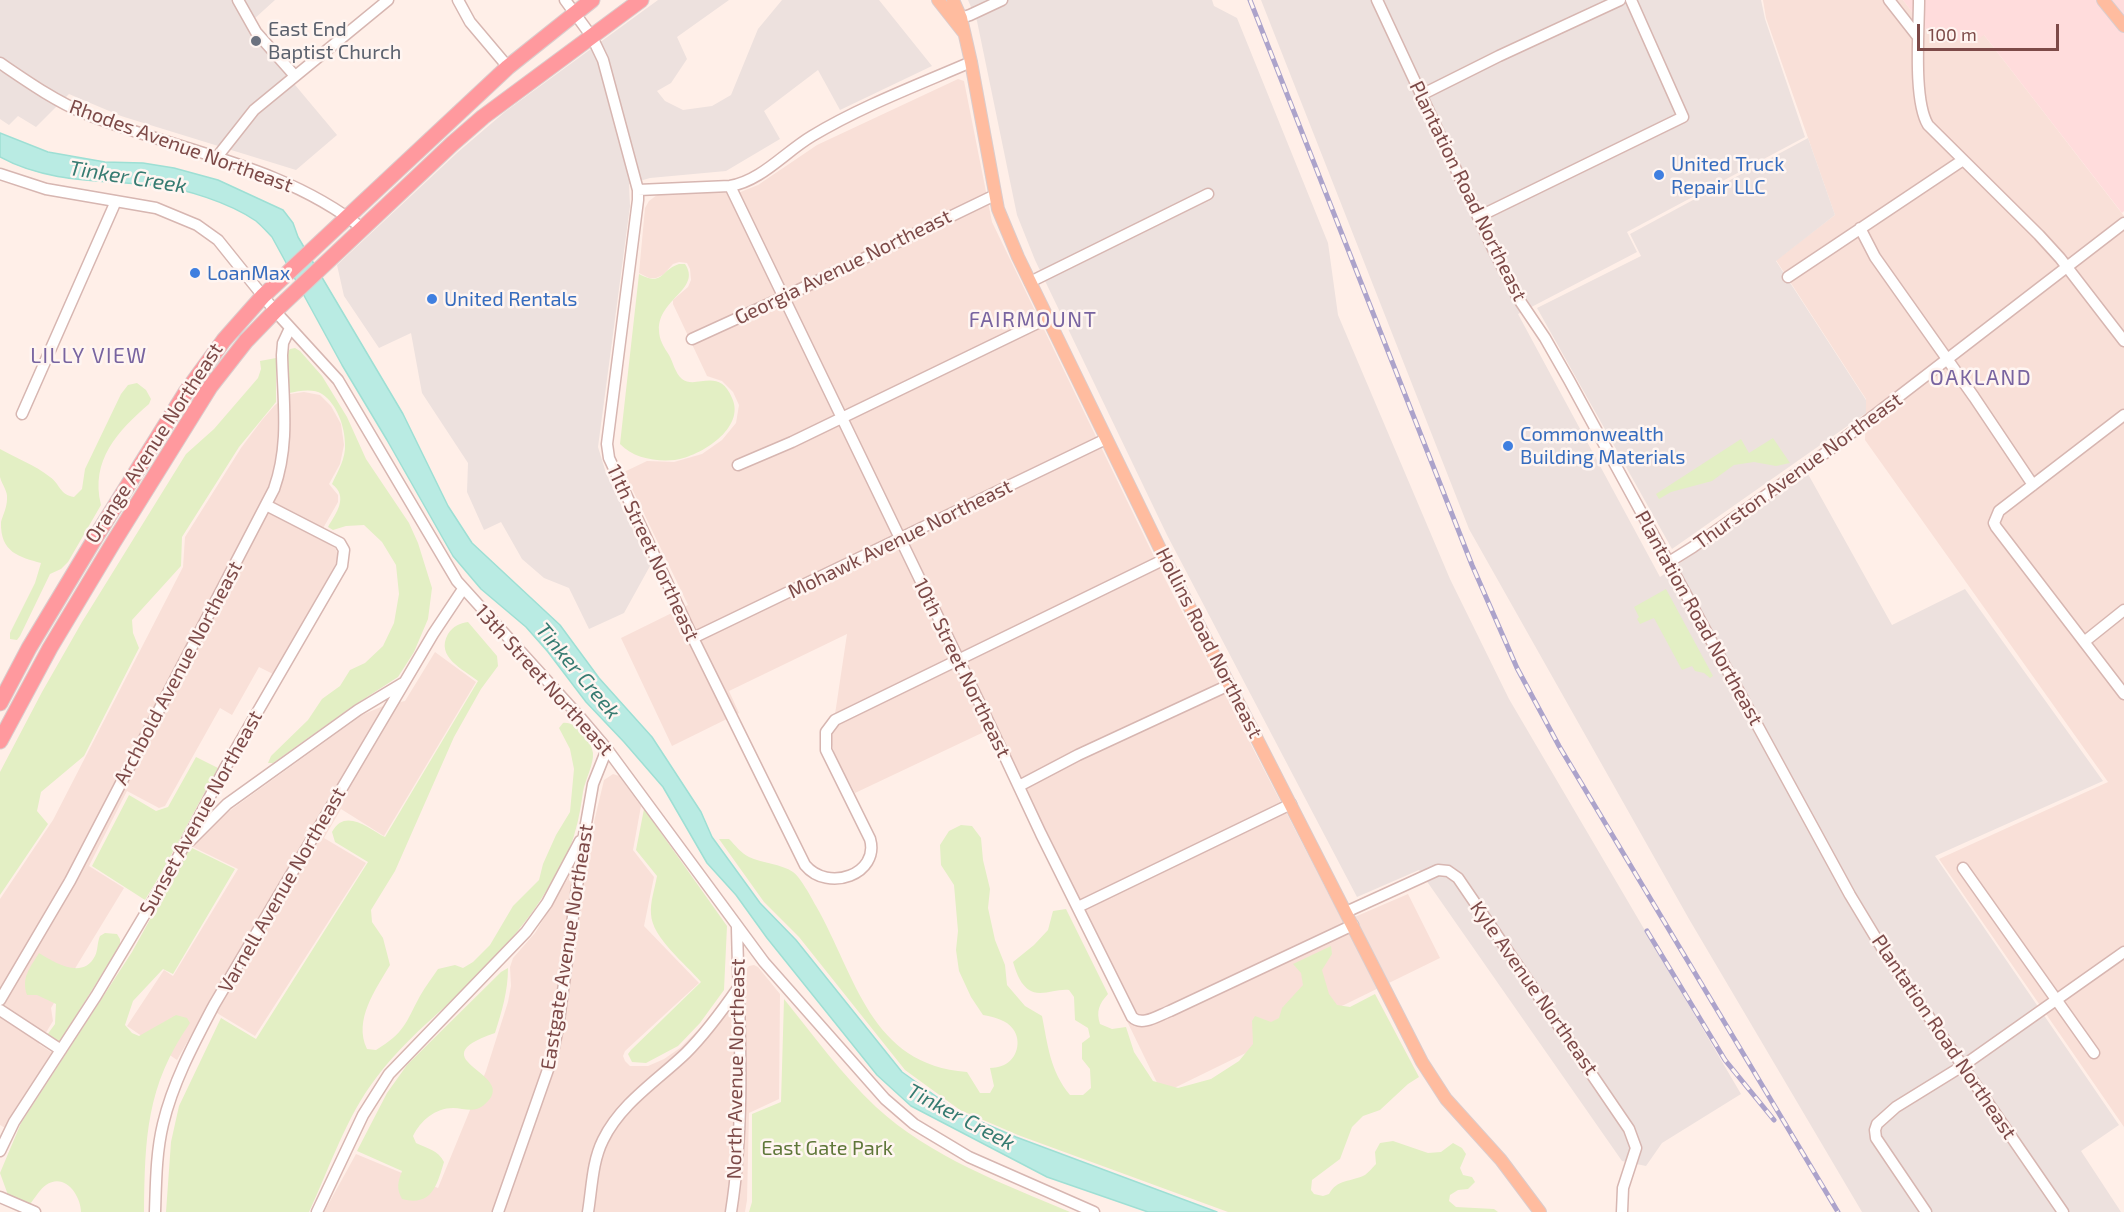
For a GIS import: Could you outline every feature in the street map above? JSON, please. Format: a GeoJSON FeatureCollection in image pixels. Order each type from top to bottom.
{"type":"FeatureCollection","features":[{"type":"Feature","properties":{"kind":"highway","name":"Orange Avenue Northeast"},"geometry":{"type":"LineString","coordinates":[[0,703],[54,606],[186,392],[224,340],[263,296],[508,67],[592,0]]}},
{"type":"Feature","properties":{"kind":"highway","name":"Orange Avenue Northeast"},"geometry":{"type":"LineString","coordinates":[[0,741],[50,648],[210,387],[246,341],[275,311],[483,117],[641,0]]}},
{"type":"Feature","properties":{"kind":"main road","name":"Hollins Road Northeast"},"geometry":{"type":"LineString","coordinates":[[938,0],[964,34]]}},
{"type":"Feature","properties":{"kind":"main road","name":"Hollins Road Northeast"},"geometry":{"type":"LineString","coordinates":[[952,0],[961,18],[995,195],[1005,230],[1106,439],[1229,685],[1435,1084],[1501,1160],[1540,1212]]}},
{"type":"Feature","properties":{"kind":"main road"},"geometry":{"type":"LineString","coordinates":[[2103,0],[2124,26]]}},
{"type":"Feature","properties":{"kind":"street"},"geometry":{"type":"LineString","coordinates":[[238,0],[256,32],[295,76]]}},
{"type":"Feature","properties":{"kind":"street"},"geometry":{"type":"LineString","coordinates":[[217,157],[254,110],[388,0]]}},
{"type":"Feature","properties":{"kind":"street"},"geometry":{"type":"LineString","coordinates":[[458,0],[470,22],[508,67]]}},
{"type":"Feature","properties":{"kind":"street","name":"11th Street Northeast"},"geometry":{"type":"LineString","coordinates":[[565,0],[592,37],[603,60],[638,190],[608,432],[608,453],[635,517],[805,865],[818,877],[832,880],[851,874],[867,863],[873,851],[870,839],[826,750],[826,732],[835,720],[844,714],[958,660]]}},
{"type":"Feature","properties":{"kind":"street"},"geometry":{"type":"LineString","coordinates":[[961,18],[1002,0]]}},
{"type":"Feature","properties":{"kind":"street","name":"Plantation Road Northeast"},"geometry":{"type":"LineString","coordinates":[[1377,0],[1518,298],[1545,338],[1850,895],[1879,944],[2063,1212]]}},
{"type":"Feature","properties":{"kind":"street"},"geometry":{"type":"LineString","coordinates":[[1421,95],[1620,0]]}},
{"type":"Feature","properties":{"kind":"street"},"geometry":{"type":"LineString","coordinates":[[1478,217],[1683,117],[1631,0]]}},
{"type":"Feature","properties":{"kind":"street"},"geometry":{"type":"LineString","coordinates":[[1889,0],[1918,37]]}},
{"type":"Feature","properties":{"kind":"street"},"geometry":{"type":"LineString","coordinates":[[1919,0],[1918,37],[1923,117],[1928,125],[2039,235],[2067,267],[2124,341]]}},
{"type":"Feature","properties":{"kind":"street"},"geometry":{"type":"LineString","coordinates":[[638,190],[730,186],[753,178],[806,140],[830,126],[910,87],[971,62]]}},
{"type":"Feature","properties":{"kind":"street","name":"Rhodes Avenue Northeast"},"geometry":{"type":"LineString","coordinates":[[0,63],[51,97],[87,114],[217,157],[308,193],[348,216],[363,229]]}},
{"type":"Feature","properties":{"kind":"street"},"geometry":{"type":"LineString","coordinates":[[1788,276],[1963,160]]}},
{"type":"Feature","properties":{"kind":"street","name":"13th Street Northeast"},"geometry":{"type":"LineString","coordinates":[[0,174],[46,189],[156,208],[177,215],[209,232],[229,252],[275,311],[319,357],[347,393],[440,555],[463,589],[607,749],[764,962],[850,1060],[900,1113],[922,1129],[969,1157],[1094,1212]]}},
{"type":"Feature","properties":{"kind":"street","name":"10th Street Northeast"},"geometry":{"type":"LineString","coordinates":[[730,186],[1131,1017],[1139,1022],[1170,1011],[1353,925]]}},
{"type":"Feature","properties":{"kind":"street"},"geometry":{"type":"LineString","coordinates":[[1030,282],[1208,194]]}},
{"type":"Feature","properties":{"kind":"street","name":"Georgia Avenue Northeast"},"geometry":{"type":"LineString","coordinates":[[692,339],[995,195]]}},
{"type":"Feature","properties":{"kind":"street"},"geometry":{"type":"LineString","coordinates":[[22,414],[117,201]]}},
{"type":"Feature","properties":{"kind":"street","name":"Thurston Avenue Northeast"},"geometry":{"type":"LineString","coordinates":[[1669,562],[1828,451],[2124,223]]}},
{"type":"Feature","properties":{"kind":"street"},"geometry":{"type":"LineString","coordinates":[[1860,228],[1875,257],[2033,484]]}},
{"type":"Feature","properties":{"kind":"street"},"geometry":{"type":"LineString","coordinates":[[738,465],[1048,318]]}},
{"type":"Feature","properties":{"kind":"street","name":"Archbold Avenue Northeast"},"geometry":{"type":"LineString","coordinates":[[0,1000],[70,881],[266,505],[279,475],[285,442],[282,355],[283,343],[290,328]]}},
{"type":"Feature","properties":{"kind":"street"},"geometry":{"type":"LineString","coordinates":[[2124,415],[2033,484],[1999,511],[1996,516],[1996,527],[2124,694]]}},
{"type":"Feature","properties":{"kind":"street","name":"Mohawk Avenue Northeast"},"geometry":{"type":"LineString","coordinates":[[693,638],[1106,439]]}},
{"type":"Feature","properties":{"kind":"street","name":"Sunset Avenue Northeast"},"geometry":{"type":"LineString","coordinates":[[0,1151],[14,1122],[124,950],[182,850],[225,768],[337,575],[344,557],[344,550],[340,543],[266,505]]}},
{"type":"Feature","properties":{"kind":"street"},"geometry":{"type":"LineString","coordinates":[[958,660],[1165,559]]}},
{"type":"Feature","properties":{"kind":"street","name":"Varnell Avenue Northeast"},"geometry":{"type":"LineString","coordinates":[[155,1212],[162,1125],[191,1048],[214,1005],[433,634],[463,589]]}},
{"type":"Feature","properties":{"kind":"street"},"geometry":{"type":"LineString","coordinates":[[2084,642],[2124,610]]}},
{"type":"Feature","properties":{"kind":"street"},"geometry":{"type":"LineString","coordinates":[[182,850],[227,804],[358,710],[404,683]]}},
{"type":"Feature","properties":{"kind":"street"},"geometry":{"type":"LineString","coordinates":[[1019,786],[1078,755],[1229,685]]}},
{"type":"Feature","properties":{"kind":"street","name":"Eastgate Avenue Northeast"},"geometry":{"type":"LineString","coordinates":[[498,1212],[551,1061],[558,1028],[593,784],[607,749]]}},
{"type":"Feature","properties":{"kind":"street"},"geometry":{"type":"LineString","coordinates":[[1078,907],[1291,804]]}},
{"type":"Feature","properties":{"kind":"street"},"geometry":{"type":"LineString","coordinates":[[317,1212],[363,1115],[388,1074],[526,932],[547,903],[584,835]]}},
{"type":"Feature","properties":{"kind":"street"},"geometry":{"type":"LineString","coordinates":[[1963,868],[2094,1053]]}},
{"type":"Feature","properties":{"kind":"street","name":"Kyle Avenue Northeast"},"geometry":{"type":"LineString","coordinates":[[1346,912],[1438,870],[1448,871],[1458,878],[1629,1129],[1636,1148],[1623,1188],[1622,1212]]}},
{"type":"Feature","properties":{"kind":"street","name":"North Avenue Northeast"},"geometry":{"type":"LineString","coordinates":[[731,1212],[738,1146],[740,1049],[737,926]]}},
{"type":"Feature","properties":{"kind":"street"},"geometry":{"type":"LineString","coordinates":[[1926,1212],[1876,1138],[1875,1130],[1879,1121],[1922,1090],[1964,1065],[2124,952]]}},
{"type":"Feature","properties":{"kind":"street"},"geometry":{"type":"LineString","coordinates":[[588,1212],[597,1153],[611,1126],[645,1089],[686,1053],[738,988]]}},
{"type":"Feature","properties":{"kind":"street"},"geometry":{"type":"LineString","coordinates":[[0,1010],[61,1050]]}},
{"type":"Feature","properties":{"kind":"street"},"geometry":{"type":"LineString","coordinates":[[0,1197],[35,1212]]}},
{"type":"Feature","properties":{"kind":"shaded area"},"geometry":{"type":"Polygon","coordinates":[[[0,0],[275,0],[254,19],[254,36],[337,135],[296,170],[121,116],[69,94],[36,127],[18,116],[9,125],[0,119],[0,0]]]}},
{"type":"Feature","properties":{"kind":"shaded area"},"geometry":{"type":"Polygon","coordinates":[[[658,0],[729,0],[677,37],[687,59],[671,83],[657,91],[665,101],[683,110],[712,106],[731,95],[758,29],[782,0],[879,0],[932,66],[840,110],[818,70],[764,111],[780,139],[726,171],[650,178],[629,184],[630,206],[598,447],[606,473],[650,566],[624,613],[589,629],[569,588],[544,578],[522,559],[501,522],[484,530],[467,492],[468,463],[422,393],[411,333],[379,348],[344,296],[337,265],[458,152],[506,111],[658,0]]]}},
{"type":"Feature","properties":{"kind":"shaded area"},"geometry":{"type":"Polygon","coordinates":[[[968,0],[1212,0],[1214,6],[1237,18],[1328,243],[1338,315],[1450,579],[1509,699],[1741,1094],[1662,1143],[1646,1166],[1622,1161],[1419,870],[1357,897],[1167,535],[1035,260],[1017,215],[977,21],[968,0]]]}},
{"type":"Feature","properties":{"kind":"shaded area"},"geometry":{"type":"Polygon","coordinates":[[[1261,0],[1761,0],[1765,19],[1805,137],[1627,232],[1637,252],[1518,314],[1660,577],[1808,474],[1892,625],[1965,589],[2103,781],[1935,856],[2119,1125],[2081,1151],[2121,1212],[1862,1212],[1689,919],[1469,529],[1261,0]]]}},
{"type":"Feature","properties":{"kind":"shaded area"},"geometry":{"type":"Polygon","coordinates":[[[1763,0],[1903,0],[1930,35],[1984,35],[2124,216],[2124,1127],[1939,859],[2108,782],[1865,440],[1866,399],[1776,260],[1835,215],[1766,18],[1763,0]]]}},
{"type":"Feature","properties":{"kind":"shaded area"},"geometry":{"type":"Polygon","coordinates":[[[1903,0],[2124,0],[2124,211],[2122,213],[1984,35],[1973,43],[1930,35],[1903,0]]]}},
{"type":"Feature","properties":{"kind":"shaded area"},"geometry":{"type":"Polygon","coordinates":[[[958,79],[964,81],[992,222],[1163,575],[1343,922],[1408,894],[1440,958],[1166,1092],[1160,1089],[986,731],[855,793],[835,756],[831,741],[847,634],[729,691],[739,713],[672,746],[621,638],[688,605],[624,472],[647,461],[674,462],[702,454],[722,440],[736,423],[739,405],[733,392],[722,381],[707,376],[673,304],[673,300],[688,287],[691,280],[687,263],[673,264],[663,275],[656,278],[649,278],[639,273],[645,208],[649,201],[657,195],[670,192],[738,193],[758,185],[817,145],[958,79]]]}},
{"type":"Feature","properties":{"kind":"shaded area"},"geometry":{"type":"Polygon","coordinates":[[[1808,138],[1835,215],[1776,261],[1866,400],[1866,413],[1672,549],[1537,308],[1641,256],[1630,234],[1808,138]]]}},
{"type":"Feature","properties":{"kind":"shaded area"},"geometry":{"type":"Polygon","coordinates":[[[304,392],[320,395],[331,406],[341,424],[344,445],[340,464],[329,484],[338,495],[338,502],[318,537],[335,548],[338,554],[337,562],[273,674],[259,667],[232,715],[220,708],[165,806],[159,808],[127,791],[89,866],[124,888],[51,1008],[53,1021],[39,1044],[54,1054],[7,1129],[0,1125],[0,899],[53,820],[183,567],[185,537],[241,448],[262,420],[275,405],[290,394],[304,392]]]}},
{"type":"Feature","properties":{"kind":"shaded area"},"geometry":{"type":"Polygon","coordinates":[[[435,652],[476,682],[384,836],[341,809],[324,838],[366,863],[255,1036],[207,1007],[177,1060],[127,1026],[164,970],[173,976],[238,869],[191,846],[228,812],[362,715],[383,706],[405,701],[435,652]]]}},
{"type":"Feature","properties":{"kind":"shaded area"},"geometry":{"type":"Polygon","coordinates":[[[613,774],[619,776],[641,806],[633,850],[654,877],[644,926],[699,983],[625,1051],[623,1056],[625,1061],[630,1066],[648,1066],[680,1048],[701,1027],[749,966],[758,967],[780,994],[779,1099],[749,1113],[745,1212],[324,1212],[356,1154],[438,1188],[486,1071],[508,1002],[511,986],[510,967],[513,958],[535,933],[590,839],[604,780],[613,774]]]}},
{"type":"Feature","properties":{"kind":"green space"},"geometry":{"type":"Polygon","coordinates":[[[679,264],[685,264],[689,273],[688,280],[665,310],[659,330],[661,340],[682,379],[688,382],[721,383],[727,388],[735,409],[733,420],[727,430],[708,447],[675,460],[653,460],[631,453],[620,444],[639,274],[647,278],[658,278],[679,264]]]}},
{"type":"Feature","properties":{"kind":"green space"},"geometry":{"type":"Polygon","coordinates":[[[295,348],[322,376],[347,417],[366,459],[409,523],[418,543],[432,588],[428,619],[414,652],[398,677],[273,763],[268,763],[271,756],[308,720],[322,699],[340,686],[350,670],[365,663],[383,646],[394,623],[399,594],[396,565],[382,542],[364,525],[346,526],[333,530],[328,527],[340,500],[340,494],[332,484],[344,454],[344,430],[336,410],[322,394],[310,391],[289,393],[287,353],[290,349],[295,348]]]}},
{"type":"Feature","properties":{"kind":"green space"},"geometry":{"type":"Polygon","coordinates":[[[276,358],[276,402],[239,447],[182,537],[181,566],[132,620],[133,633],[139,648],[84,756],[41,792],[37,811],[48,824],[0,895],[0,772],[82,622],[186,454],[214,429],[258,378],[261,369],[260,361],[276,358]]]}},
{"type":"Feature","properties":{"kind":"green space"},"geometry":{"type":"Polygon","coordinates":[[[137,383],[146,390],[151,399],[149,404],[117,436],[103,460],[99,489],[101,505],[68,562],[61,569],[50,574],[20,636],[17,640],[10,639],[10,633],[35,583],[41,563],[19,556],[4,541],[1,522],[7,496],[0,477],[0,449],[32,465],[53,480],[63,492],[74,497],[82,489],[85,469],[121,394],[128,385],[137,383]]]}},
{"type":"Feature","properties":{"kind":"green space"},"geometry":{"type":"Polygon","coordinates":[[[1773,438],[1790,463],[1776,466],[1754,462],[1734,465],[1712,481],[1671,492],[1659,499],[1656,494],[1741,439],[1749,453],[1773,438]]]}},
{"type":"Feature","properties":{"kind":"green space"},"geometry":{"type":"Polygon","coordinates":[[[1666,589],[1713,676],[1710,678],[1704,673],[1695,671],[1692,666],[1682,670],[1654,618],[1640,624],[1637,619],[1639,617],[1634,607],[1666,589]]]}},
{"type":"Feature","properties":{"kind":"green space"},"geometry":{"type":"Polygon","coordinates":[[[468,622],[497,656],[498,666],[481,689],[454,737],[395,871],[371,910],[372,922],[383,938],[390,965],[373,994],[364,1016],[363,1038],[367,1049],[376,1050],[399,1032],[438,969],[455,965],[463,968],[473,962],[490,945],[513,906],[539,880],[543,864],[556,835],[570,812],[574,769],[570,749],[559,728],[563,723],[573,725],[582,732],[593,753],[576,827],[566,856],[547,890],[522,926],[493,959],[392,1058],[365,1093],[347,1126],[309,1212],[166,1212],[171,1142],[179,1106],[221,1018],[256,1039],[368,862],[335,842],[332,832],[337,825],[350,820],[365,825],[385,837],[478,681],[452,662],[445,649],[445,642],[450,631],[457,625],[468,622]]]}},
{"type":"Feature","properties":{"kind":"green space"},"geometry":{"type":"Polygon","coordinates":[[[196,757],[218,768],[145,900],[92,866],[129,795],[156,811],[168,807],[196,757]]]}},
{"type":"Feature","properties":{"kind":"green space"},"geometry":{"type":"Polygon","coordinates":[[[644,809],[727,926],[724,990],[700,1023],[678,1046],[646,1063],[632,1062],[628,1054],[701,982],[663,941],[653,923],[651,905],[657,876],[636,850],[644,809]]]}},
{"type":"Feature","properties":{"kind":"green space"},"geometry":{"type":"Polygon","coordinates":[[[961,825],[972,826],[981,838],[983,860],[990,889],[988,908],[995,940],[1005,965],[1007,985],[1025,1006],[1042,1016],[1054,1067],[1070,1095],[1083,1095],[1091,1088],[1090,1069],[1082,1059],[1082,1043],[1090,1037],[1088,1028],[1075,1020],[1074,997],[1069,990],[1040,993],[1029,990],[1019,978],[1013,962],[1048,930],[1053,911],[1066,909],[1108,994],[1099,1008],[1100,1024],[1112,1029],[1126,1027],[1134,1052],[1153,1081],[1178,1088],[1211,1079],[1239,1061],[1253,1044],[1252,1021],[1255,1016],[1271,1022],[1279,1018],[1282,1008],[1303,985],[1301,973],[1293,964],[1331,946],[1332,954],[1322,970],[1329,994],[1337,1005],[1350,1007],[1375,994],[1419,1077],[1380,1110],[1363,1116],[1352,1127],[1340,1159],[1312,1180],[1311,1190],[1314,1194],[1323,1196],[1329,1194],[1340,1183],[1365,1175],[1376,1164],[1375,1152],[1380,1143],[1393,1141],[1428,1153],[1441,1152],[1453,1143],[1462,1148],[1466,1154],[1460,1168],[1463,1175],[1472,1177],[1475,1182],[1468,1189],[1458,1190],[1450,1195],[1449,1201],[1456,1207],[1494,1209],[1498,1212],[1228,1212],[1018,1135],[960,1110],[905,1070],[799,937],[764,902],[719,839],[729,839],[746,856],[783,867],[796,875],[816,906],[870,1013],[887,1035],[908,1053],[934,1066],[967,1072],[980,1093],[990,1093],[994,1086],[990,1068],[1002,1066],[1012,1059],[1018,1044],[1016,1034],[1007,1023],[983,1015],[971,997],[959,971],[954,885],[941,865],[940,845],[949,831],[961,825]]]}},
{"type":"Feature","properties":{"kind":"green space"},"geometry":{"type":"Polygon","coordinates":[[[190,847],[235,869],[173,974],[163,969],[133,1001],[125,1025],[132,1033],[139,1036],[176,1015],[187,1018],[190,1023],[175,1046],[156,1091],[147,1136],[144,1212],[81,1212],[75,1193],[59,1181],[46,1185],[30,1204],[8,1195],[0,1173],[21,1123],[132,952],[190,847]]]}},
{"type":"Feature","properties":{"kind":"green space"},"geometry":{"type":"Polygon","coordinates":[[[105,933],[117,934],[120,945],[59,1043],[47,1035],[55,1024],[56,1004],[37,995],[27,995],[25,983],[27,973],[39,953],[61,965],[83,967],[95,956],[100,936],[105,933]]]}},
{"type":"Feature","properties":{"kind":"green space"},"geometry":{"type":"Polygon","coordinates":[[[508,968],[506,993],[495,1033],[473,1043],[464,1052],[466,1060],[491,1084],[493,1094],[479,1108],[446,1109],[433,1114],[421,1123],[413,1136],[416,1143],[436,1152],[444,1162],[436,1186],[427,1197],[412,1201],[402,1199],[398,1185],[402,1171],[357,1151],[387,1093],[407,1065],[501,972],[508,968]]]}},
{"type":"Feature","properties":{"kind":"green space","name":"East Gate Park"},"geometry":{"type":"Polygon","coordinates":[[[784,999],[852,1082],[897,1125],[968,1168],[1070,1212],[749,1212],[752,1202],[752,1114],[781,1102],[784,999]]]}},
{"type":"Feature","properties":{"kind":"water","name":"Tinker Creek"},"geometry":{"type":"Polygon","coordinates":[[[0,133],[48,152],[105,162],[143,163],[174,168],[218,180],[283,210],[293,223],[298,237],[403,414],[448,506],[472,543],[560,625],[599,678],[652,737],[701,812],[712,837],[760,903],[796,940],[902,1072],[958,1112],[1016,1137],[1217,1212],[1148,1212],[1047,1177],[911,1106],[877,1075],[767,938],[736,895],[707,863],[663,787],[586,702],[526,627],[481,589],[453,556],[342,365],[272,237],[256,221],[245,214],[220,202],[192,193],[152,185],[74,179],[36,172],[0,157],[0,133]]]}},
{"type":"Feature","properties":{"kind":"railway"},"geometry":{"type":"LineString","coordinates":[[1250,0],[1472,565],[1517,668],[1559,746],[1838,1212]]}},
{"type":"Feature","properties":{"kind":"railway"},"geometry":{"type":"LineString","coordinates":[[1647,931],[1725,1060],[1774,1120]]}},
{"type":"Feature","properties":{"kind":"place","name":"East End Baptist Church"},"geometry":{"type":"Point","coordinates":[256,41]}},
{"type":"Feature","properties":{"kind":"place","name":"United Truck Repair LLC"},"geometry":{"type":"Point","coordinates":[1659,175]}},
{"type":"Feature","properties":{"kind":"place","name":"LoanMax"},"geometry":{"type":"Point","coordinates":[195,273]}},
{"type":"Feature","properties":{"kind":"place","name":"United Rentals"},"geometry":{"type":"Point","coordinates":[432,299]}},
{"type":"Feature","properties":{"kind":"place","name":"Commonwealth Building Materials"},"geometry":{"type":"Point","coordinates":[1508,446]}},
{"type":"Feature","properties":{"kind":"district","name":"FAIRMOUNT"},"geometry":{"type":"Point","coordinates":[1033,320]}},
{"type":"Feature","properties":{"kind":"district","name":"LILLY VIEW"},"geometry":{"type":"Point","coordinates":[89,356]}},
{"type":"Feature","properties":{"kind":"district","name":"OAKLAND"},"geometry":{"type":"Point","coordinates":[1981,378]}}]}
